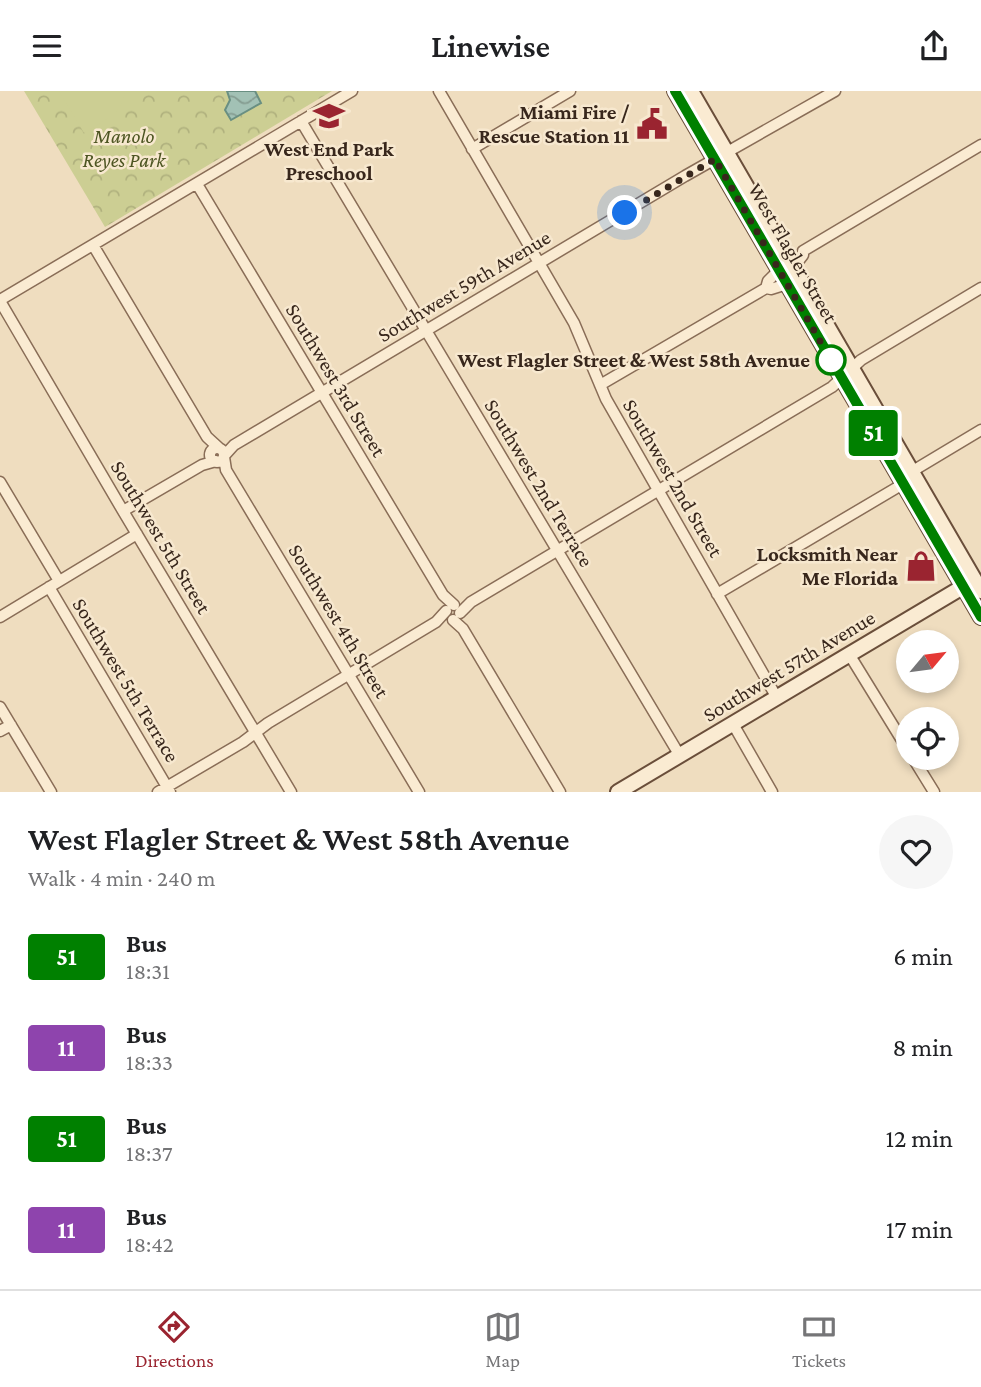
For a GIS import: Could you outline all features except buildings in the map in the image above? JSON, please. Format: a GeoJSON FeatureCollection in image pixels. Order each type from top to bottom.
{"type":"FeatureCollection","features":[{"type":"Feature","properties":{"kind":"main road","name":"West Flagler Street"},"geometry":{"type":"LineString","coordinates":[[675,91],[784,251],[787,284],[846,373]]}},
{"type":"Feature","properties":{"kind":"main road","name":"West Flagler Street"},"geometry":{"type":"LineString","coordinates":[[691,91],[721,156],[846,373],[907,478],[975,583],[981,617]]}},
{"type":"Feature","properties":{"kind":"main road","name":"Southwest 57th Avenue"},"geometry":{"type":"LineString","coordinates":[[618,792],[849,654],[975,583]]}},
{"type":"Feature","properties":{"kind":"street"},"geometry":{"type":"LineString","coordinates":[[0,300],[352,91]]}},
{"type":"Feature","properties":{"kind":"street","name":"Southwest 2nd Street"},"geometry":{"type":"LineString","coordinates":[[439,91],[578,329],[600,385],[777,698]]}},
{"type":"Feature","properties":{"kind":"street"},"geometry":{"type":"LineString","coordinates":[[472,149],[570,91]]}},
{"type":"Feature","properties":{"kind":"street","name":"Southwest 59th Avenue"},"geometry":{"type":"LineString","coordinates":[[123,511],[229,446],[232,447],[835,91]]}},
{"type":"Feature","properties":{"kind":"street","name":"Southwest 2nd Terrace"},"geometry":{"type":"LineString","coordinates":[[301,121],[680,756]]}},
{"type":"Feature","properties":{"kind":"street"},"geometry":{"type":"LineString","coordinates":[[766,288],[768,281],[803,255],[803,251],[981,145]]}},
{"type":"Feature","properties":{"kind":"street","name":"Southwest 3rd Street"},"geometry":{"type":"LineString","coordinates":[[197,184],[560,792]]}},
{"type":"Feature","properties":{"kind":"street","name":"Southwest 4th Street"},"geometry":{"type":"LineString","coordinates":[[93,246],[419,792]]}},
{"type":"Feature","properties":{"kind":"street"},"geometry":{"type":"LineString","coordinates":[[784,251],[800,248],[803,251]]}},
{"type":"Feature","properties":{"kind":"street"},"geometry":{"type":"LineString","coordinates":[[600,385],[766,288],[787,284]]}},
{"type":"Feature","properties":{"kind":"street"},"geometry":{"type":"LineString","coordinates":[[165,790],[243,742],[268,723],[436,622],[445,622],[453,612],[831,387],[860,360],[981,288]]}},
{"type":"Feature","properties":{"kind":"street","name":"Southwest 5th Street"},"geometry":{"type":"LineString","coordinates":[[0,300],[291,792]]}},
{"type":"Feature","properties":{"kind":"street"},"geometry":{"type":"LineString","coordinates":[[717,594],[981,430]]}},
{"type":"Feature","properties":{"kind":"street","name":"Southwest 5th Terrace"},"geometry":{"type":"LineString","coordinates":[[0,482],[60,581]]}},
{"type":"Feature","properties":{"kind":"street"},"geometry":{"type":"LineString","coordinates":[[0,617],[137,534]]}},
{"type":"Feature","properties":{"kind":"street","name":"Southwest 5th Terrace"},"geometry":{"type":"LineString","coordinates":[[50,587],[165,790]]}},
{"type":"Feature","properties":{"kind":"street"},"geometry":{"type":"LineString","coordinates":[[849,654],[896,730]]}},
{"type":"Feature","properties":{"kind":"street"},"geometry":{"type":"LineString","coordinates":[[0,707],[51,792]]}},
{"type":"Feature","properties":{"kind":"street"},"geometry":{"type":"LineString","coordinates":[[0,731],[11,725]]}},
{"type":"Feature","properties":{"kind":"street"},"geometry":{"type":"LineString","coordinates":[[733,725],[772,792]]}},
{"type":"Feature","properties":{"kind":"street"},"geometry":{"type":"LineString","coordinates":[[920,770],[934,792]]}},
{"type":"Feature","properties":{"kind":"green space","name":"Manolo Reyes Park"},"geometry":{"type":"Polygon","coordinates":[[[24,91],[332,91],[105,227],[24,91]]]}},
{"type":"Feature","properties":{"kind":"green space"},"geometry":{"type":"Polygon","coordinates":[[[59,91],[125,91],[116,111],[84,133],[59,91]]]}},
{"type":"Feature","properties":{"kind":"water"},"geometry":{"type":"Polygon","coordinates":[[[227,91],[255,91],[261,103],[231,120],[225,110],[230,100],[227,91]]]}},
{"type":"Feature","properties":{"kind":"bus line","name":"51"},"geometry":{"type":"LineString","coordinates":[[675,91],[981,617]]}},
{"type":"Feature","properties":{"kind":"place","name":"West End Park Preschool"},"geometry":{"type":"Point","coordinates":[329,116]}},
{"type":"Feature","properties":{"kind":"place","name":"Miami Fire / Rescue Station 11"},"geometry":{"type":"Point","coordinates":[652,124]}},
{"type":"Feature","properties":{"kind":"place","name":"West Flagler Street & West 58th Avenue"},"geometry":{"type":"Point","coordinates":[831,360]}},
{"type":"Feature","properties":{"kind":"place","name":"Locksmith Near Me Florida"},"geometry":{"type":"Point","coordinates":[921,566]}},
{"type":"Feature","properties":{"kind":"route"},"geometry":{"type":"LineString","coordinates":[[625,213],[715,159],[831,360]]}}]}
